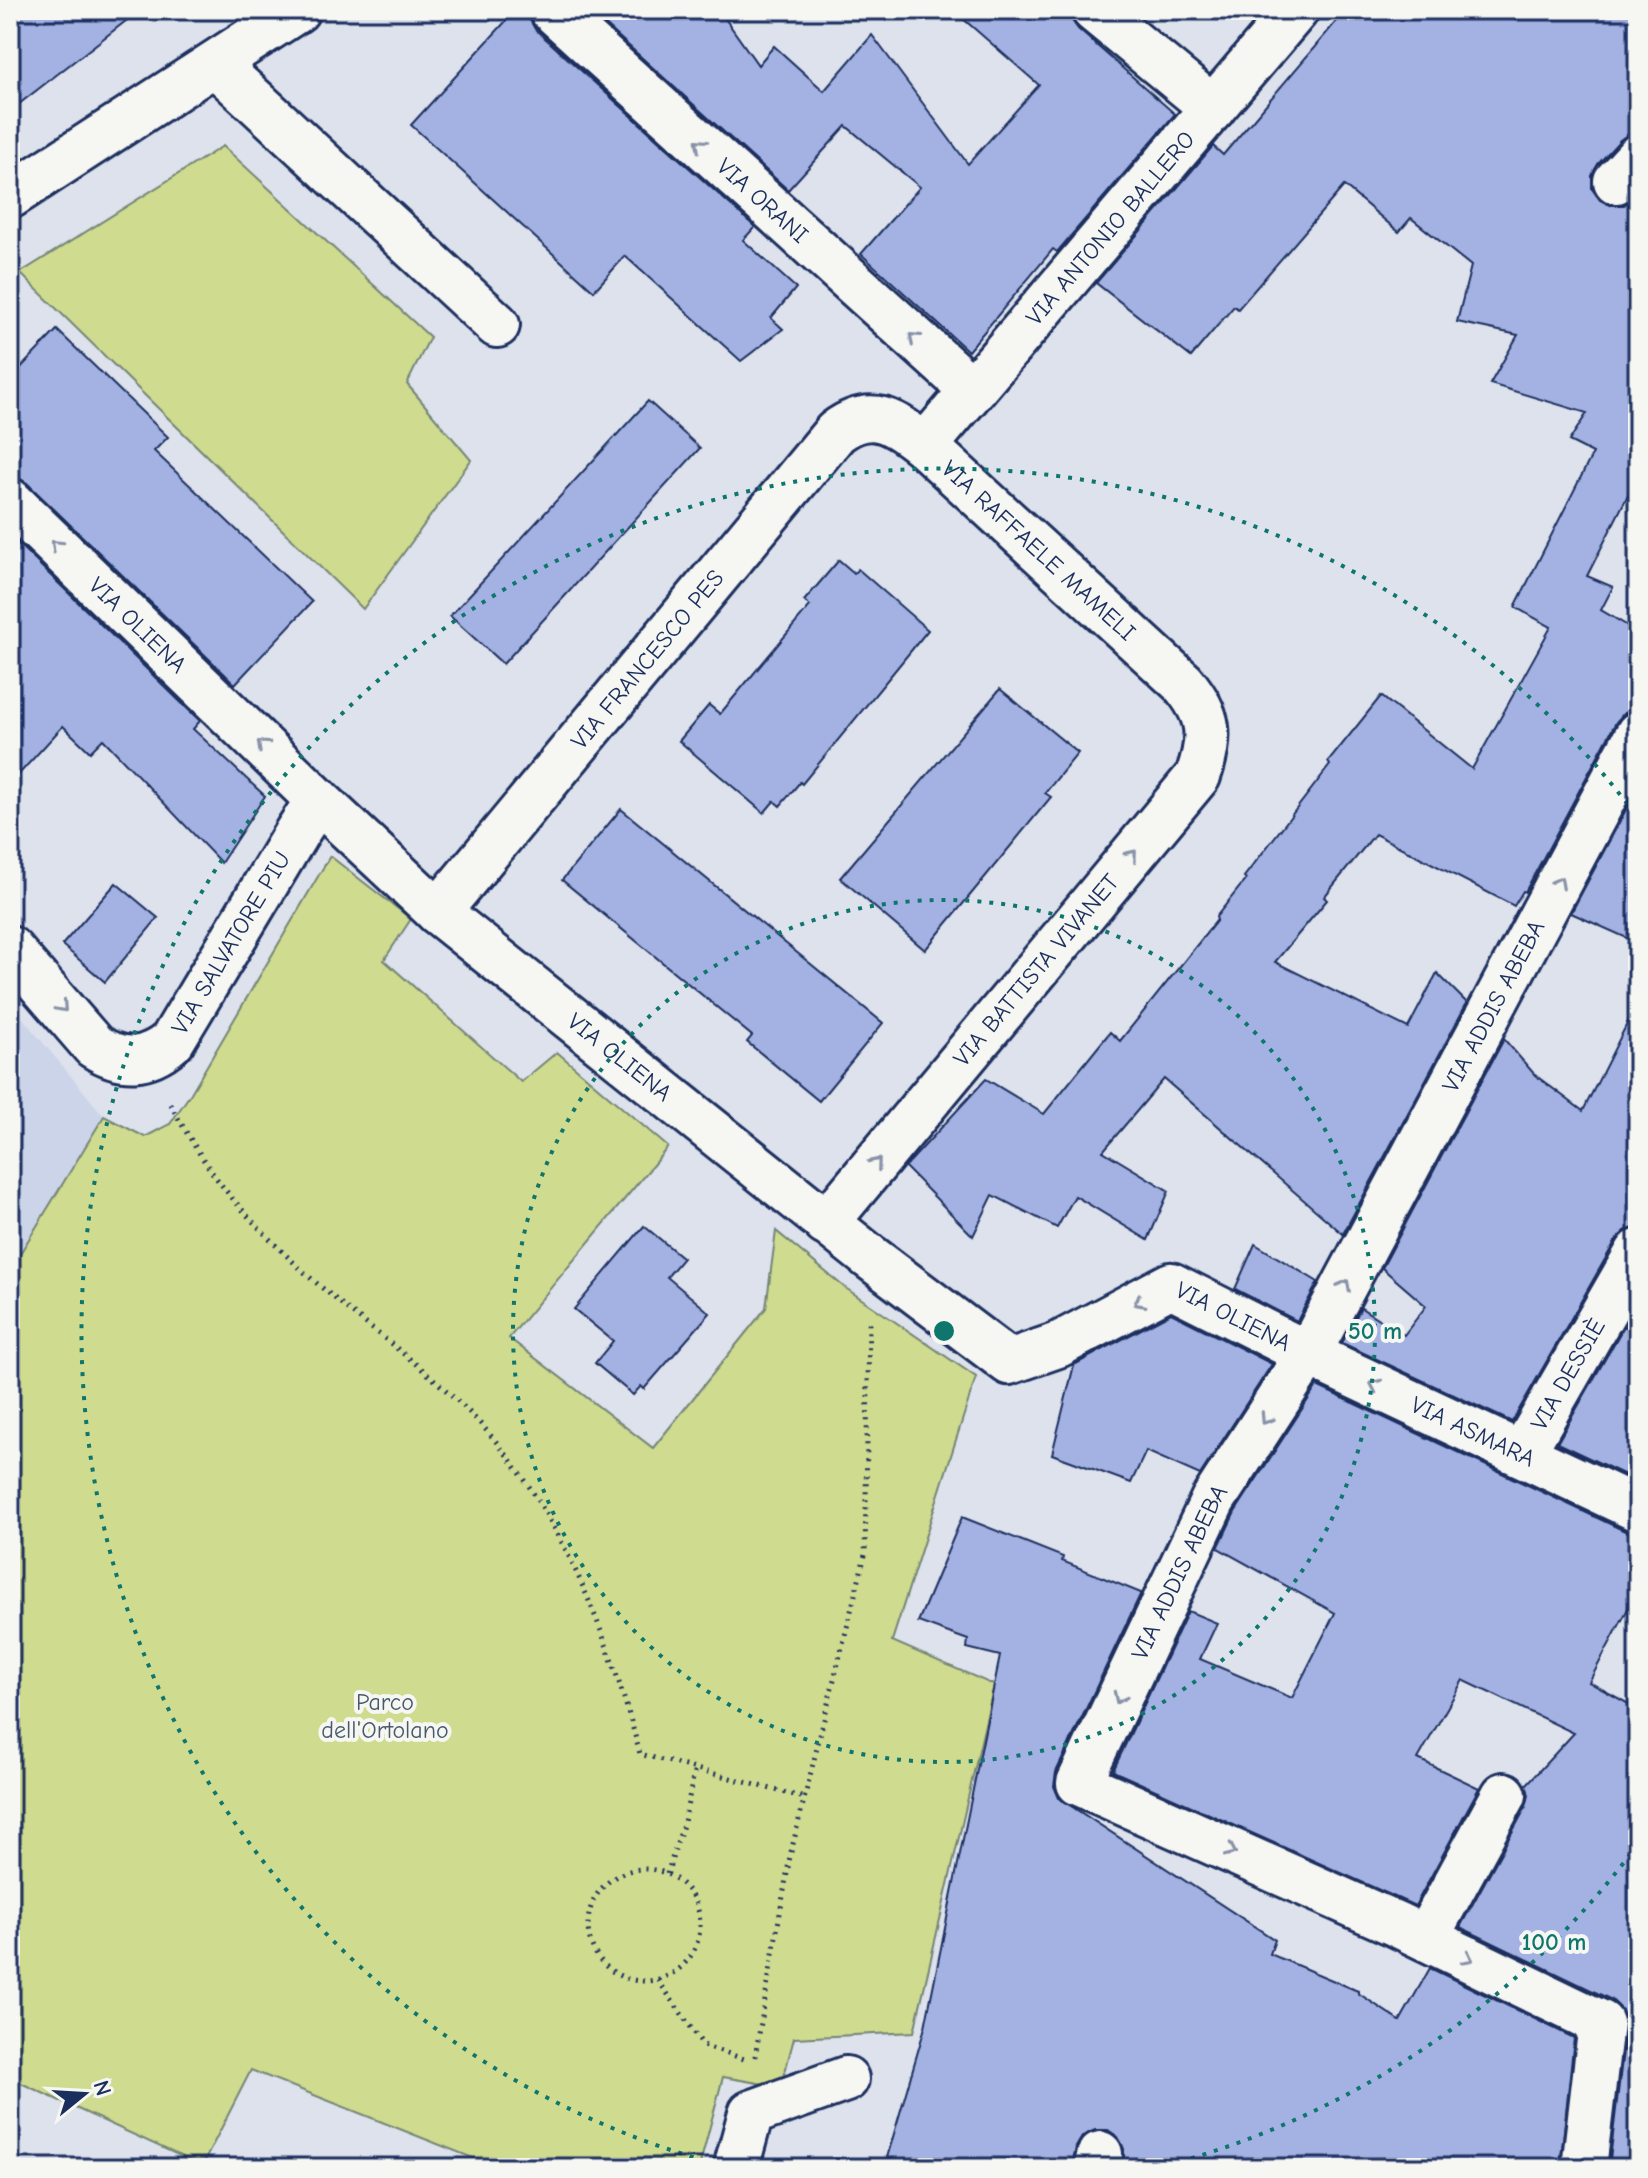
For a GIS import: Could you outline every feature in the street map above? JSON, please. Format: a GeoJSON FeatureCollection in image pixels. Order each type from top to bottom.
{"type":"FeatureCollection","features":[{"type":"Feature","properties":{"kind":"street"},"geometry":{"type":"LineString","coordinates":[[10,196],[297,10]]}},
{"type":"Feature","properties":{"kind":"street","name":"VIA ORANI"},"geometry":{"type":"LineString","coordinates":[[552,10],[972,390]]}},
{"type":"Feature","properties":{"kind":"street"},"geometry":{"type":"LineString","coordinates":[[1094,10],[1213,108]]}},
{"type":"Feature","properties":{"kind":"street","name":"VIA ANTONIO BALLERO"},"geometry":{"type":"LineString","coordinates":[[925,446],[1296,10]]}},
{"type":"Feature","properties":{"kind":"street"},"geometry":{"type":"LineString","coordinates":[[215,64],[497,325]]}},
{"type":"Feature","properties":{"kind":"street","name":"VIA RAFFAELE MAMELI"},"geometry":{"type":"LineString","coordinates":[[866,417],[883,419],[899,426],[925,446],[1183,683],[1199,702]]}},
{"type":"Feature","properties":{"kind":"street","name":"VIA FRANCESCO PES"},"geometry":{"type":"LineString","coordinates":[[438,912],[836,432],[849,422],[866,417]]}},
{"type":"Feature","properties":{"kind":"street","name":"VIA OLIENA"},"geometry":{"type":"LineString","coordinates":[[10,501],[438,912],[826,1223],[1009,1362],[1058,1345],[1171,1285],[1308,1354]]}},
{"type":"Feature","properties":{"kind":"street","name":"VIA BATTISTA VIVANET"},"geometry":{"type":"LineString","coordinates":[[826,1223],[1198,776],[1206,752],[1207,726],[1199,702]]}},
{"type":"Feature","properties":{"kind":"street","name":"VIA ADDIS ABEBA"},"geometry":{"type":"LineString","coordinates":[[1584,2168],[1601,2023],[1426,1938],[1079,1783],[1213,1500],[1308,1354],[1638,734]]}},
{"type":"Feature","properties":{"kind":"street","name":"VIA SALVATORE PIU"},"geometry":{"type":"LineString","coordinates":[[134,1060],[159,1053],[172,1041],[318,800]]}},
{"type":"Feature","properties":{"kind":"street"},"geometry":{"type":"LineString","coordinates":[[10,949],[94,1046],[108,1055],[134,1060]]}},
{"type":"Feature","properties":{"kind":"street","name":"VIA DESSIÈ"},"geometry":{"type":"LineString","coordinates":[[1522,1454],[1638,1252]]}},
{"type":"Feature","properties":{"kind":"street","name":"VIA ASMARA"},"geometry":{"type":"LineString","coordinates":[[1308,1354],[1638,1509]]}},
{"type":"Feature","properties":{"kind":"street"},"geometry":{"type":"LineString","coordinates":[[1426,1938],[1504,1795]]}},
{"type":"Feature","properties":{"kind":"street"},"geometry":{"type":"LineString","coordinates":[[736,2168],[751,2113],[846,2079]]}},
{"type":"Feature","properties":{"kind":"path"},"geometry":{"type":"LineString","coordinates":[[134,1060],[233,1200],[318,1284],[408,1356],[470,1412],[530,1484],[586,1592],[630,1716],[640,1754],[805,1798]]}},
{"type":"Feature","properties":{"kind":"path"},"geometry":{"type":"LineString","coordinates":[[658,1980],[703,2045],[754,2062],[790,1856],[865,1555],[870,1257]]}},
{"type":"Feature","properties":{"kind":"path"},"geometry":{"type":"LineString","coordinates":[[667,1874],[684,1822],[695,1768]]}},
{"type":"Feature","properties":{"kind":"path"},"geometry":{"type":"LineString","coordinates":[[640,1868],[667,1874],[677,1878],[690,1891],[698,1907],[701,1926],[698,1944],[688,1961],[674,1973],[658,1980],[631,1980],[606,1967],[594,1952],[588,1934],[588,1915],[594,1897],[607,1882],[623,1873],[640,1868]]}},
{"type":"Feature","properties":{"kind":"shaded area"},"geometry":{"type":"Polygon","coordinates":[[[10,1003],[104,1116],[10,1270],[10,1003]]]}},
{"type":"Feature","properties":{"kind":"green space"},"geometry":{"type":"Polygon","coordinates":[[[223,146],[430,337],[407,384],[471,460],[363,609],[20,273],[223,146]]]}},
{"type":"Feature","properties":{"kind":"green space","name":"Parco dell'Ortolano"},"geometry":{"type":"Polygon","coordinates":[[[330,856],[411,919],[384,960],[521,1082],[557,1052],[668,1147],[509,1338],[653,1448],[766,1308],[776,1231],[844,1287],[976,1377],[892,1641],[994,1685],[914,2032],[794,2038],[781,2087],[723,2077],[699,2168],[498,2168],[251,2070],[202,2166],[10,2078],[10,1270],[104,1116],[145,1137],[170,1124],[330,856]]]}},
{"type":"Feature","properties":{"kind":"building"},"geometry":{"type":"Polygon","coordinates":[[[10,10],[140,10],[10,111],[10,10]]]}},
{"type":"Feature","properties":{"kind":"building"},"geometry":{"type":"Polygon","coordinates":[[[516,10],[528,10],[535,29],[755,227],[743,240],[796,288],[771,318],[783,329],[741,361],[625,256],[594,291],[411,125],[516,10]]]}},
{"type":"Feature","properties":{"kind":"building"},"geometry":{"type":"Polygon","coordinates":[[[589,10],[719,10],[758,65],[774,46],[824,91],[872,35],[968,164],[1039,85],[953,10],[1070,10],[1071,19],[1078,29],[1175,114],[1057,252],[1053,249],[968,351],[861,254],[920,187],[846,126],[788,190],[589,10]]]}},
{"type":"Feature","properties":{"kind":"building"},"geometry":{"type":"Polygon","coordinates":[[[1346,10],[1638,10],[1638,133],[1630,133],[1620,140],[1598,164],[1592,176],[1592,189],[1600,200],[1610,205],[1624,205],[1638,194],[1638,475],[1587,576],[1613,587],[1601,610],[1638,632],[1638,702],[1633,710],[1624,713],[1616,722],[1525,892],[1514,906],[1375,834],[1324,897],[1327,900],[1275,962],[1408,1028],[1437,973],[1467,1003],[1343,1234],[1164,1079],[1103,1151],[1169,1191],[1148,1240],[1075,1196],[1057,1228],[993,1195],[973,1236],[905,1167],[986,1079],[1044,1114],[1110,1032],[1120,1041],[1217,920],[1216,917],[1246,879],[1244,877],[1330,765],[1328,762],[1381,696],[1472,769],[1551,627],[1515,607],[1593,453],[1569,441],[1587,413],[1490,384],[1518,335],[1457,322],[1471,266],[1411,218],[1399,232],[1344,186],[1238,309],[1234,306],[1191,357],[1096,283],[1213,146],[1223,155],[1346,10]]]}},
{"type":"Feature","properties":{"kind":"building"},"geometry":{"type":"Polygon","coordinates":[[[57,330],[168,437],[154,451],[312,602],[235,684],[27,483],[10,477],[10,379],[57,330]]]}},
{"type":"Feature","properties":{"kind":"building"},"geometry":{"type":"Polygon","coordinates":[[[648,401],[700,448],[503,664],[450,616],[648,401]]]}},
{"type":"Feature","properties":{"kind":"building"},"geometry":{"type":"Polygon","coordinates":[[[10,536],[200,721],[193,729],[265,796],[221,863],[103,739],[90,752],[63,726],[10,784],[10,536]]]}},
{"type":"Feature","properties":{"kind":"building"},"geometry":{"type":"Polygon","coordinates":[[[839,560],[854,573],[858,569],[928,630],[802,784],[800,782],[780,806],[774,801],[764,813],[679,741],[709,705],[720,714],[810,606],[804,601],[839,560]]]}},
{"type":"Feature","properties":{"kind":"building"},"geometry":{"type":"Polygon","coordinates":[[[1000,689],[1078,753],[1045,793],[1051,797],[925,950],[840,878],[1000,689]]]}},
{"type":"Feature","properties":{"kind":"building"},"geometry":{"type":"Polygon","coordinates":[[[1638,787],[1638,943],[1571,913],[1638,787]]]}},
{"type":"Feature","properties":{"kind":"building"},"geometry":{"type":"Polygon","coordinates":[[[621,809],[883,1023],[819,1101],[747,1042],[752,1036],[562,880],[621,809]]]}},
{"type":"Feature","properties":{"kind":"building"},"geometry":{"type":"Polygon","coordinates":[[[116,883],[158,918],[105,982],[62,945],[116,883]]]}},
{"type":"Feature","properties":{"kind":"building"},"geometry":{"type":"Polygon","coordinates":[[[1638,1002],[1638,1227],[1625,1231],[1616,1240],[1512,1422],[1342,1343],[1361,1308],[1404,1335],[1426,1306],[1382,1268],[1504,1039],[1535,1075],[1583,1111],[1638,1002]]]}},
{"type":"Feature","properties":{"kind":"building"},"geometry":{"type":"Polygon","coordinates":[[[644,1226],[683,1258],[667,1277],[710,1313],[644,1389],[641,1386],[633,1395],[595,1363],[613,1341],[574,1309],[644,1226]]]}},
{"type":"Feature","properties":{"kind":"building"},"geometry":{"type":"Polygon","coordinates":[[[1255,1244],[1318,1282],[1297,1321],[1235,1289],[1255,1244]]]}},
{"type":"Feature","properties":{"kind":"building"},"geometry":{"type":"Polygon","coordinates":[[[1171,1313],[1272,1364],[1200,1475],[1146,1451],[1131,1483],[1052,1454],[1074,1365],[1171,1313]]]}},
{"type":"Feature","properties":{"kind":"building"},"geometry":{"type":"Polygon","coordinates":[[[1624,1326],[1638,1333],[1638,1481],[1557,1443],[1624,1326]]]}},
{"type":"Feature","properties":{"kind":"building"},"geometry":{"type":"Polygon","coordinates":[[[1317,1386],[1627,1532],[1638,1534],[1638,1590],[1589,1682],[1638,1709],[1638,2137],[1627,2168],[1609,2168],[1626,2026],[1622,2010],[1612,2000],[1460,1927],[1526,1807],[1529,1795],[1526,1785],[1574,1733],[1463,1680],[1418,1759],[1479,1788],[1415,1906],[1113,1771],[1188,1611],[1217,1623],[1200,1659],[1292,1698],[1335,1613],[1218,1548],[1235,1512],[1317,1386]]]}},
{"type":"Feature","properties":{"kind":"building"},"geometry":{"type":"Polygon","coordinates":[[[962,1517],[1063,1557],[1062,1561],[1141,1593],[1056,1772],[1054,1786],[1059,1798],[1275,1940],[1270,1954],[1358,1991],[1400,2021],[1430,1968],[1574,2038],[1560,2168],[1122,2168],[1124,2149],[1118,2137],[1108,2130],[1095,2130],[1082,2137],[1076,2147],[1072,2168],[884,2168],[925,2027],[1000,1656],[967,1648],[968,1640],[918,1622],[962,1517]]]}}]}
